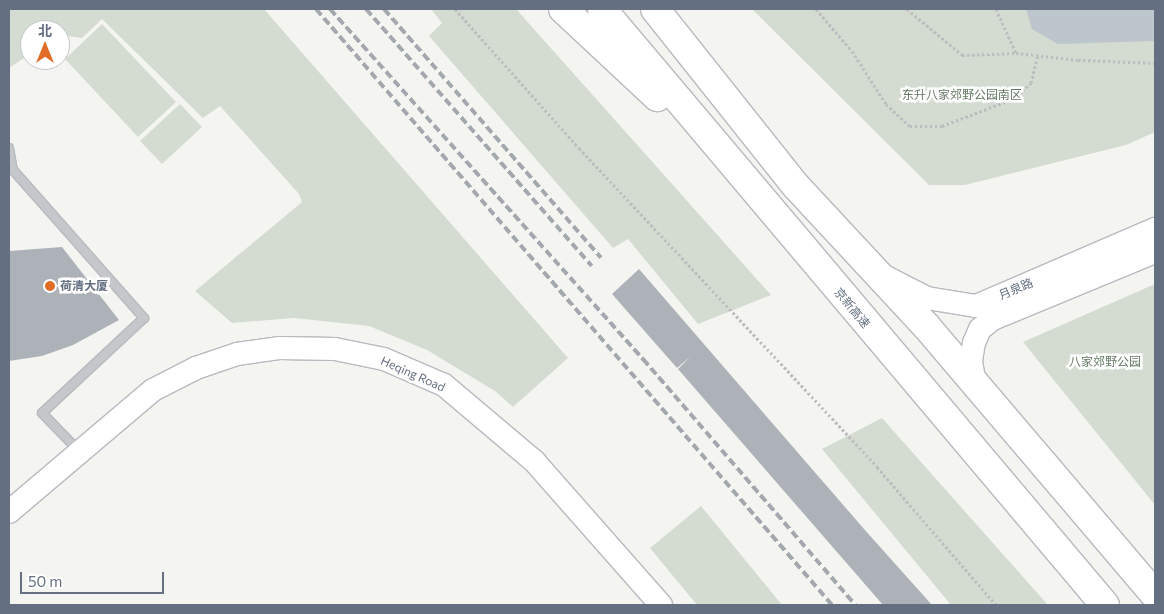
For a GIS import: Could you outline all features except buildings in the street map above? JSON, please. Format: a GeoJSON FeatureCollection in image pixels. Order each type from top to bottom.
{"type":"FeatureCollection","features":[{"type":"Feature","properties":{"kind":"highway"},"geometry":{"type":"LineString","coordinates":[[563,9],[747,183]]}},
{"type":"Feature","properties":{"kind":"highway","name":"京新高速"},"geometry":{"type":"LineString","coordinates":[[602,9],[1105,605]]}},
{"type":"Feature","properties":{"kind":"highway"},"geometry":{"type":"LineString","coordinates":[[655,9],[796,186],[874,270],[975,384],[1155,595]]}},
{"type":"Feature","properties":{"kind":"main road","name":"月泉路"},"geometry":{"type":"LineString","coordinates":[[874,270],[927,298],[976,306],[1155,228]]}},
{"type":"Feature","properties":{"kind":"main road","name":"月泉路"},"geometry":{"type":"LineString","coordinates":[[975,384],[971,361],[974,343],[980,329],[993,319],[1155,252]]}},
{"type":"Feature","properties":{"kind":"main road","name":"Heqing Road"},"geometry":{"type":"LineString","coordinates":[[9,512],[152,390],[196,368],[237,354],[279,348],[335,349],[384,359],[444,386],[527,455],[661,605]]}},
{"type":"Feature","properties":{"kind":"lane"},"geometry":{"type":"LineString","coordinates":[[9,148],[13,170],[144,318],[42,413],[80,452]]}},
{"type":"Feature","properties":{"kind":"path"},"geometry":{"type":"LineString","coordinates":[[455,9],[579,148],[876,467],[996,605]]}},
{"type":"Feature","properties":{"kind":"path"},"geometry":{"type":"LineString","coordinates":[[816,9],[852,51],[886,104],[910,126],[942,126],[1015,98],[1031,83],[1038,56]]}},
{"type":"Feature","properties":{"kind":"path"},"geometry":{"type":"LineString","coordinates":[[907,9],[962,56],[1016,53],[1155,63]]}},
{"type":"Feature","properties":{"kind":"path"},"geometry":{"type":"LineString","coordinates":[[996,9],[1016,53]]}},
{"type":"Feature","properties":{"kind":"green space"},"geometry":{"type":"Polygon","coordinates":[[[9,9],[264,9],[568,358],[513,407],[495,391],[427,350],[369,326],[294,318],[232,323],[195,291],[302,202],[299,194],[220,106],[203,118],[102,19],[82,38],[70,36],[70,20],[20,20],[20,61],[9,68],[9,9]]]}},
{"type":"Feature","properties":{"kind":"green space"},"geometry":{"type":"Polygon","coordinates":[[[431,9],[516,9],[771,295],[698,324],[628,239],[613,248],[429,36],[442,23],[431,9]]]}},
{"type":"Feature","properties":{"kind":"green space","name":"东升八家郊野公园南区"},"geometry":{"type":"Polygon","coordinates":[[[752,9],[1155,9],[1155,132],[1126,145],[965,185],[929,185],[752,9]]]}},
{"type":"Feature","properties":{"kind":"green space"},"geometry":{"type":"Polygon","coordinates":[[[102,24],[176,102],[138,137],[70,64],[70,54],[102,24]]]}},
{"type":"Feature","properties":{"kind":"green space"},"geometry":{"type":"Polygon","coordinates":[[[180,104],[202,127],[162,164],[140,141],[180,104]]]}},
{"type":"Feature","properties":{"kind":"green space","name":"八家郊野公园"},"geometry":{"type":"Polygon","coordinates":[[[1155,284],[1155,505],[1023,342],[1155,284]]]}},
{"type":"Feature","properties":{"kind":"green space"},"geometry":{"type":"Polygon","coordinates":[[[882,418],[1048,605],[951,605],[822,449],[882,418]]]}},
{"type":"Feature","properties":{"kind":"green space"},"geometry":{"type":"Polygon","coordinates":[[[701,506],[782,605],[697,605],[650,548],[701,506]]]}},
{"type":"Feature","properties":{"kind":"shaded area"},"geometry":{"type":"Polygon","coordinates":[[[1026,9],[1155,9],[1155,41],[1058,44],[1032,29],[1026,9]]]}},
{"type":"Feature","properties":{"kind":"railway"},"geometry":{"type":"LineString","coordinates":[[316,9],[832,605]]}},
{"type":"Feature","properties":{"kind":"railway"},"geometry":{"type":"LineString","coordinates":[[330,9],[643,359],[855,605]]}},
{"type":"Feature","properties":{"kind":"railway"},"geometry":{"type":"LineString","coordinates":[[366,9],[592,266]]}},
{"type":"Feature","properties":{"kind":"railway"},"geometry":{"type":"LineString","coordinates":[[384,9],[601,258]]}},
{"type":"Feature","properties":{"kind":"place","name":"荷清大厦"},"geometry":{"type":"Point","coordinates":[50,286]}}]}
